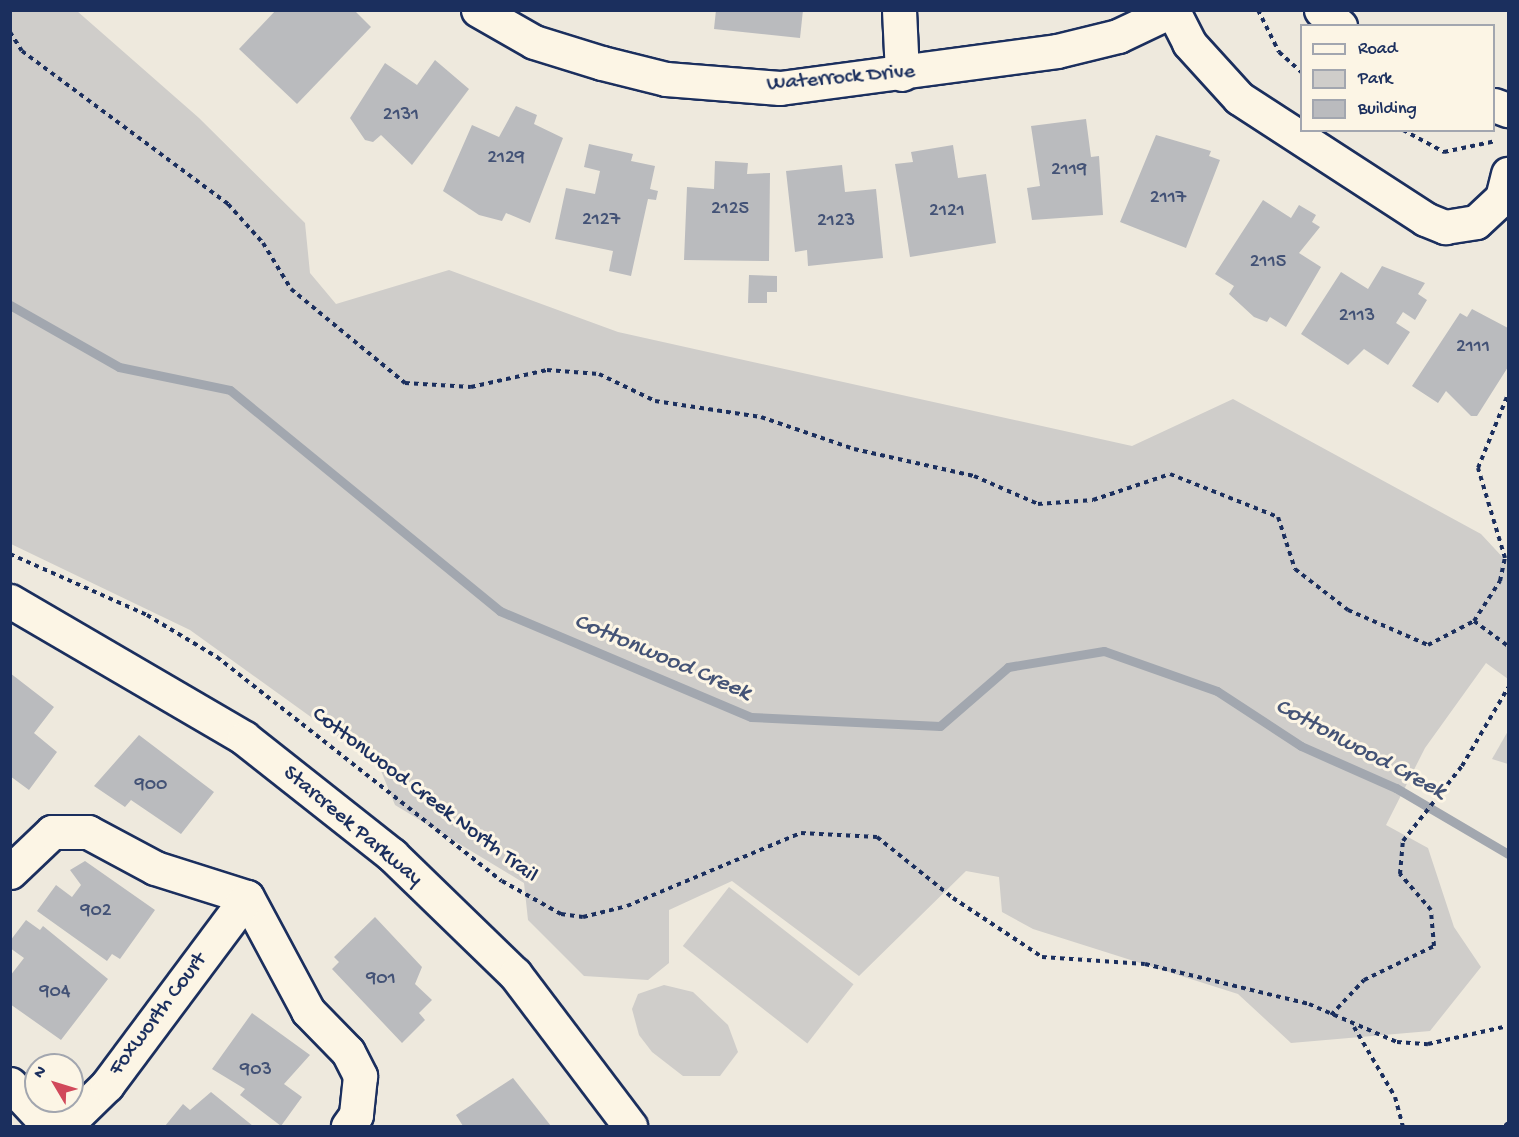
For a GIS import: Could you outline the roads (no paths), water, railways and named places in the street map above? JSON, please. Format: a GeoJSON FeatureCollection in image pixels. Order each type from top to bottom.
{"type":"FeatureCollection","features":[{"type":"Feature","properties":{"kind":"street","name":"Waterrock Drive"},"geometry":{"type":"LineString","coordinates":[[478,10],[534,42],[666,79],[780,88],[902,74],[1077,46],[1118,36],[1173,11]]}},
{"type":"Feature","properties":{"kind":"street"},"geometry":{"type":"LineString","coordinates":[[898,10],[902,74]]}},
{"type":"Feature","properties":{"kind":"street"},"geometry":{"type":"LineString","coordinates":[[1321,10],[1338,24]]}},
{"type":"Feature","properties":{"kind":"street"},"geometry":{"type":"LineString","coordinates":[[1173,11],[1189,43],[1239,98],[1425,219],[1445,227],[1476,222],[1502,198],[1509,174]]}},
{"type":"Feature","properties":{"kind":"street","name":"Starcreek Parkway"},"geometry":{"type":"LineString","coordinates":[[10,601],[244,738],[392,855],[515,974],[630,1126]]}},
{"type":"Feature","properties":{"kind":"street"},"geometry":{"type":"LineString","coordinates":[[10,872],[52,832],[88,832],[155,868],[247,897],[308,1011],[348,1052],[360,1076],[356,1115],[348,1126]]}},
{"type":"Feature","properties":{"kind":"street","name":"Foxworth Court"},"geometry":{"type":"LineString","coordinates":[[65,1126],[107,1085],[247,897]]}},
{"type":"Feature","properties":{"kind":"street"},"geometry":{"type":"LineString","coordinates":[[10,1084],[49,1126]]}},
{"type":"Feature","properties":{"kind":"waterway","name":"Cottonwood Creek"},"geometry":{"type":"LineString","coordinates":[[10,305],[119,367],[230,390],[500,611],[751,717],[940,726],[1008,667],[1104,651],[1217,691],[1301,746],[1396,788],[1508,854]]}}]}
